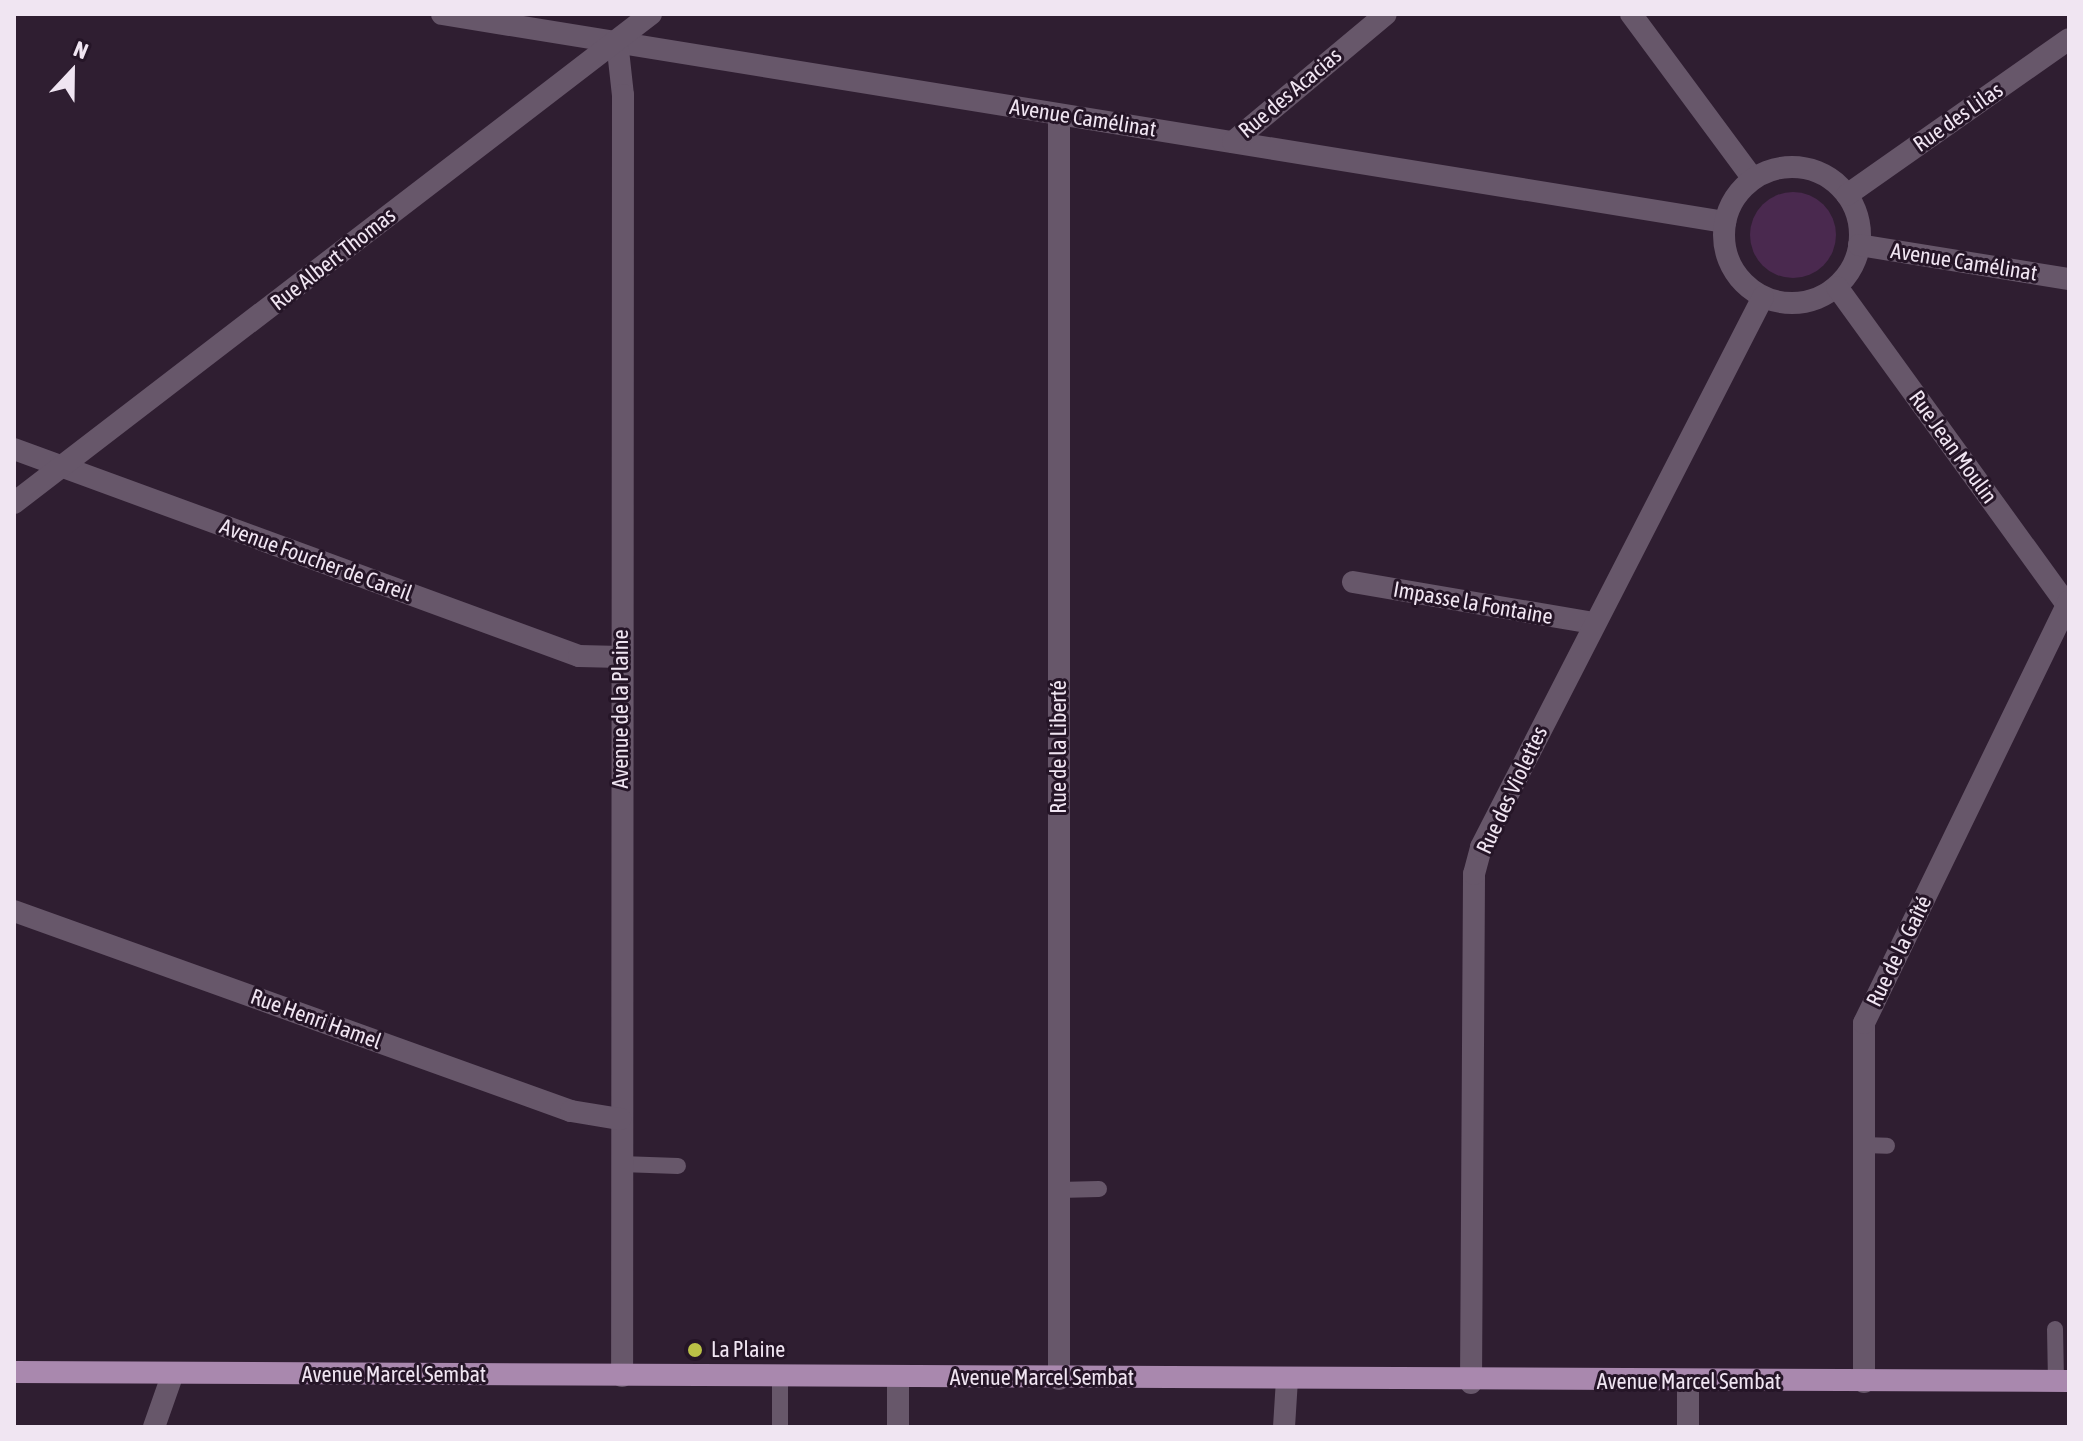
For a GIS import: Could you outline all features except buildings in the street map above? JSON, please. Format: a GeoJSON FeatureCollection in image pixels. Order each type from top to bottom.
{"type":"FeatureCollection","features":[{"type":"Feature","properties":{"kind":"main road","name":"Avenue Marcel Sembat"},"geometry":{"type":"LineString","coordinates":[[14,1372],[1287,1379],[1471,1383],[2062,1381]]}},
{"type":"Feature","properties":{"kind":"street","name":"Avenue Camélinat"},"geometry":{"type":"LineString","coordinates":[[442,14],[1725,222]]}},
{"type":"Feature","properties":{"kind":"street","name":"Rue Albert Thomas"},"geometry":{"type":"LineString","coordinates":[[14,503],[651,14]]}},
{"type":"Feature","properties":{"kind":"street","name":"Rue des Acacias"},"geometry":{"type":"LineString","coordinates":[[1233,142],[1386,14]]}},
{"type":"Feature","properties":{"kind":"street"},"geometry":{"type":"LineString","coordinates":[[1631,14],[1753,179]]}},
{"type":"Feature","properties":{"kind":"street","name":"Rue des Lilas"},"geometry":{"type":"LineString","coordinates":[[1847,195],[2069,39]]}},
{"type":"Feature","properties":{"kind":"street","name":"Avenue de la Plaine"},"geometry":{"type":"LineString","coordinates":[[617,41],[623,95],[622,1376]]}},
{"type":"Feature","properties":{"kind":"street","name":"Rue de la Liberté"},"geometry":{"type":"LineString","coordinates":[[1059,115],[1059,1379]]}},
{"type":"Feature","properties":{"kind":"street"},"geometry":{"type":"LineString","coordinates":[[1791,168],[1812,171],[1847,195],[1859,245],[1837,287],[1801,303],[1763,297],[1731,266],[1725,222],[1753,179],[1791,168]]}},
{"type":"Feature","properties":{"kind":"street","name":"Avenue Camélinat"},"geometry":{"type":"LineString","coordinates":[[1859,245],[2069,279]]}},
{"type":"Feature","properties":{"kind":"street","name":"Rue Jean Moulin"},"geometry":{"type":"LineString","coordinates":[[1837,287],[2068,604]]}},
{"type":"Feature","properties":{"kind":"street","name":"Rue des Violettes"},"geometry":{"type":"LineString","coordinates":[[1471,1383],[1474,874],[1593,623],[1763,297]]}},
{"type":"Feature","properties":{"kind":"street","name":"Avenue Foucher de Careil"},"geometry":{"type":"LineString","coordinates":[[14,449],[579,656],[621,657]]}},
{"type":"Feature","properties":{"kind":"street","name":"Impasse la Fontaine"},"geometry":{"type":"LineString","coordinates":[[1353,582],[1593,623]]}},
{"type":"Feature","properties":{"kind":"street","name":"Rue de la Gaîté"},"geometry":{"type":"LineString","coordinates":[[1864,1382],[1864,1023],[2068,604]]}},
{"type":"Feature","properties":{"kind":"street","name":"Rue Henri Hamel"},"geometry":{"type":"LineString","coordinates":[[14,911],[571,1111],[620,1119]]}},
{"type":"Feature","properties":{"kind":"street"},"geometry":{"type":"LineString","coordinates":[[154,1427],[173,1373]]}},
{"type":"Feature","properties":{"kind":"street"},"geometry":{"type":"LineString","coordinates":[[898,1377],[898,1427]]}},
{"type":"Feature","properties":{"kind":"street"},"geometry":{"type":"LineString","coordinates":[[1284,1427],[1287,1379]]}},
{"type":"Feature","properties":{"kind":"street"},"geometry":{"type":"LineString","coordinates":[[1688,1382],[1688,1427]]}},
{"type":"Feature","properties":{"kind":"lane"},"geometry":{"type":"LineString","coordinates":[[1864,1145],[1887,1146]]}},
{"type":"Feature","properties":{"kind":"lane"},"geometry":{"type":"LineString","coordinates":[[621,1164],[678,1166]]}},
{"type":"Feature","properties":{"kind":"lane"},"geometry":{"type":"LineString","coordinates":[[1059,1190],[1099,1189]]}},
{"type":"Feature","properties":{"kind":"lane"},"geometry":{"type":"LineString","coordinates":[[2055,1329],[2062,1381]]}},
{"type":"Feature","properties":{"kind":"lane"},"geometry":{"type":"LineString","coordinates":[[780,1376],[780,1427]]}},
{"type":"Feature","properties":{"kind":"shaded area"},"geometry":{"type":"Polygon","coordinates":[[[1793,192],[1817,199],[1829,211],[1836,235],[1829,259],[1817,271],[1793,278],[1769,271],[1757,259],[1750,235],[1757,211],[1769,199],[1793,192]]]}},
{"type":"Feature","properties":{"kind":"place","name":"La Plaine"},"geometry":{"type":"Point","coordinates":[695,1350]}}]}
